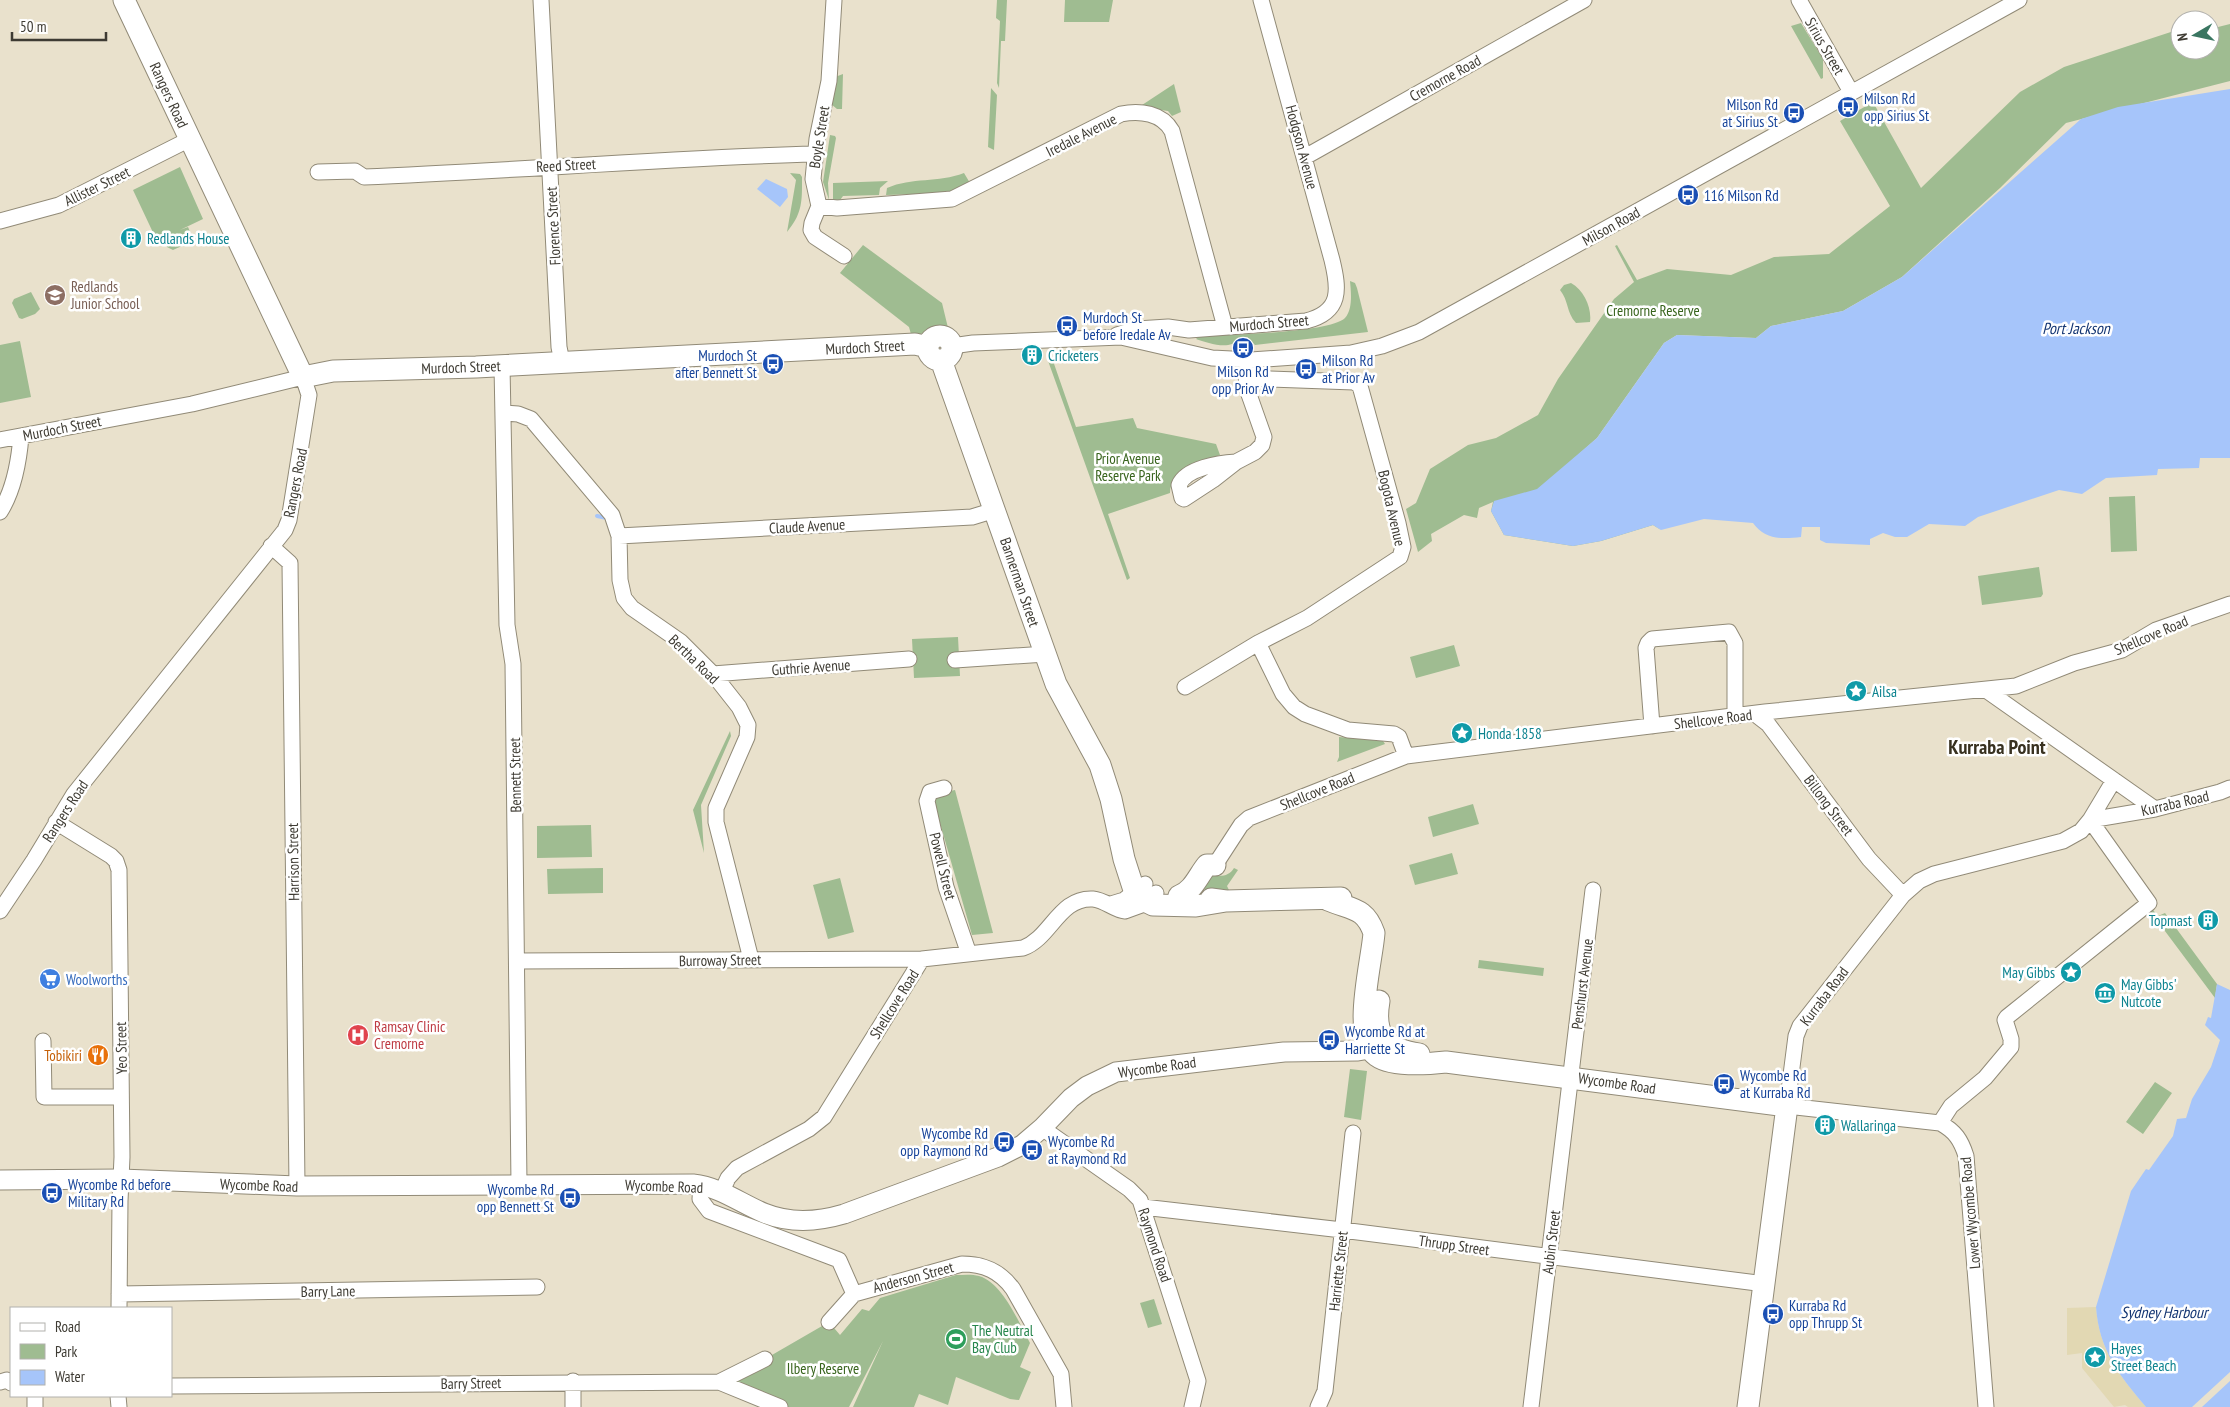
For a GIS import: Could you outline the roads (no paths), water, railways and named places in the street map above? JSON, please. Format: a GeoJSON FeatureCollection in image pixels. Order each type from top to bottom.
{"type":"FeatureCollection","features":[{"type":"Feature","properties":{"kind":"main road","name":"Rangers Road"},"geometry":{"type":"LineString","coordinates":[[124,0],[302,377]]}},
{"type":"Feature","properties":{"kind":"main road","name":"Murdoch Street"},"geometry":{"type":"LineString","coordinates":[[302,377],[333,371],[502,366],[915,344],[940,351]]}},
{"type":"Feature","properties":{"kind":"main road","name":"Bannerman Street"},"geometry":{"type":"LineString","coordinates":[[940,351],[1059,691],[1099,761],[1146,893]]}},
{"type":"Feature","properties":{"kind":"main road"},"geometry":{"type":"LineString","coordinates":[[1179,896],[1188,892],[1207,865],[1215,864]]}},
{"type":"Feature","properties":{"kind":"main road"},"geometry":{"type":"LineString","coordinates":[[1146,893],[1226,901]]}},
{"type":"Feature","properties":{"kind":"main road"},"geometry":{"type":"LineString","coordinates":[[1146,893],[1176,906],[1226,901],[1328,900],[1348,898],[1367,902],[1379,914],[1385,931],[1387,951],[1376,1022],[1377,1045]]}},
{"type":"Feature","properties":{"kind":"main road","name":"Wycombe Road"},"geometry":{"type":"LineString","coordinates":[[1377,1045],[1429,1056],[1446,1062],[1787,1106]]}},
{"type":"Feature","properties":{"kind":"main road","name":"Kurraba Road"},"geometry":{"type":"LineString","coordinates":[[1748,1407],[1787,1106]]}},
{"type":"Feature","properties":{"kind":"street","name":"Florence Street"},"geometry":{"type":"LineString","coordinates":[[541,0],[562,362]]}},
{"type":"Feature","properties":{"kind":"street","name":"Boyle Street"},"geometry":{"type":"LineString","coordinates":[[819,206],[813,179],[815,154],[829,82],[834,0]]}},
{"type":"Feature","properties":{"kind":"street","name":"Hodgson Avenue"},"geometry":{"type":"LineString","coordinates":[[1261,0],[1336,275],[1336,295]]}},
{"type":"Feature","properties":{"kind":"street","name":"Cremorne Road"},"geometry":{"type":"LineString","coordinates":[[1305,157],[1584,0]]}},
{"type":"Feature","properties":{"kind":"street","name":"Sirius Street"},"geometry":{"type":"LineString","coordinates":[[1799,0],[1851,92]]}},
{"type":"Feature","properties":{"kind":"street","name":"Milson Road"},"geometry":{"type":"LineString","coordinates":[[1177,349],[1212,358],[1251,360],[1351,353],[1382,346],[1419,332],[2018,0]]}},
{"type":"Feature","properties":{"kind":"street","name":"Iredale Avenue"},"geometry":{"type":"LineString","coordinates":[[819,206],[837,208],[952,199],[1121,114],[1132,112],[1160,117],[1172,131],[1226,327]]}},
{"type":"Feature","properties":{"kind":"street","name":"Allister Street"},"geometry":{"type":"LineString","coordinates":[[0,222],[59,204],[190,139]]}},
{"type":"Feature","properties":{"kind":"street","name":"Reed Street"},"geometry":{"type":"LineString","coordinates":[[318,172],[355,171],[364,177],[550,166],[815,154]]}},
{"type":"Feature","properties":{"kind":"street"},"geometry":{"type":"LineString","coordinates":[[819,206],[811,230],[815,237],[844,256]]}},
{"type":"Feature","properties":{"kind":"street","name":"Murdoch Street"},"geometry":{"type":"LineString","coordinates":[[1111,337],[1137,328],[1168,327],[1189,330],[1316,319],[1329,310],[1336,295]]}},
{"type":"Feature","properties":{"kind":"street"},"geometry":{"type":"LineString","coordinates":[[1177,349],[1182,336],[1189,330]]}},
{"type":"Feature","properties":{"kind":"street","name":"Murdoch Street"},"geometry":{"type":"LineString","coordinates":[[940,351],[973,343],[1111,337],[1132,338],[1177,349]]}},
{"type":"Feature","properties":{"kind":"street"},"geometry":{"type":"LineString","coordinates":[[1236,462],[1255,452],[1264,441],[1248,392],[1246,378],[1251,360]]}},
{"type":"Feature","properties":{"kind":"street","name":"Bennett Street"},"geometry":{"type":"LineString","coordinates":[[502,366],[507,625],[513,664],[519,1184]]}},
{"type":"Feature","properties":{"kind":"street","name":"Murdoch Street"},"geometry":{"type":"LineString","coordinates":[[0,440],[192,404],[302,377]]}},
{"type":"Feature","properties":{"kind":"street","name":"Rangers Road"},"geometry":{"type":"LineString","coordinates":[[0,912],[74,794],[285,530],[289,520],[309,400],[302,377]]}},
{"type":"Feature","properties":{"kind":"street","name":"Bogota Avenue"},"geometry":{"type":"LineString","coordinates":[[1185,687],[1307,618],[1400,557],[1403,547],[1360,386],[1354,382],[1246,378]]}},
{"type":"Feature","properties":{"kind":"street","name":"Bertha Road"},"geometry":{"type":"LineString","coordinates":[[504,413],[518,414],[531,419],[612,515],[619,536],[620,580],[624,598],[632,608],[681,642],[713,674],[738,707],[748,725],[747,737],[716,808],[716,822],[751,960]]}},
{"type":"Feature","properties":{"kind":"street"},"geometry":{"type":"LineString","coordinates":[[0,512],[14,480],[20,450],[20,436]]}},
{"type":"Feature","properties":{"kind":"street","name":"Claude Avenue"},"geometry":{"type":"LineString","coordinates":[[619,536],[972,517],[995,510]]}},
{"type":"Feature","properties":{"kind":"street","name":"Harrison Street"},"geometry":{"type":"LineString","coordinates":[[271,546],[290,563],[297,1186]]}},
{"type":"Feature","properties":{"kind":"street","name":"Shellcove Road"},"geometry":{"type":"LineString","coordinates":[[1215,864],[1246,820],[1406,756],[1735,715],[1986,690],[2023,684],[2074,663],[2122,650],[2156,630],[2230,604]]}},
{"type":"Feature","properties":{"kind":"street"},"geometry":{"type":"LineString","coordinates":[[1652,726],[1646,648],[1652,639],[1730,632],[1735,643],[1735,715]]}},
{"type":"Feature","properties":{"kind":"street"},"geometry":{"type":"LineString","coordinates":[[1258,644],[1283,694],[1294,707],[1305,714],[1348,730],[1394,734],[1398,737],[1406,756]]}},
{"type":"Feature","properties":{"kind":"street"},"geometry":{"type":"LineString","coordinates":[[954,660],[1046,654]]}},
{"type":"Feature","properties":{"kind":"street","name":"Guthrie Avenue"},"geometry":{"type":"LineString","coordinates":[[713,674],[909,659]]}},
{"type":"Feature","properties":{"kind":"street"},"geometry":{"type":"LineString","coordinates":[[1986,690],[2155,809]]}},
{"type":"Feature","properties":{"kind":"street","name":"Billong Street"},"geometry":{"type":"LineString","coordinates":[[1756,714],[1768,724],[1886,879],[1903,895]]}},
{"type":"Feature","properties":{"kind":"street","name":"Kurraba Road"},"geometry":{"type":"LineString","coordinates":[[1787,1106],[1794,1045],[1800,1026],[1903,895],[1918,881],[1934,874],[2063,841],[2080,831],[2090,820],[2114,780]]}},
{"type":"Feature","properties":{"kind":"street","name":"Powell Street"},"geometry":{"type":"LineString","coordinates":[[944,788],[930,792],[927,801],[946,887],[969,954]]}},
{"type":"Feature","properties":{"kind":"street","name":"Kurraba Road"},"geometry":{"type":"LineString","coordinates":[[2090,820],[2155,809],[2230,788]]}},
{"type":"Feature","properties":{"kind":"street"},"geometry":{"type":"LineString","coordinates":[[1787,1106],[1940,1123],[1951,1106],[1985,1078],[2011,1047],[2011,1039],[2005,1020],[2149,903],[2090,820]]}},
{"type":"Feature","properties":{"kind":"street","name":"Yeo Street"},"geometry":{"type":"LineString","coordinates":[[56,822],[111,856],[116,860],[119,870],[121,1097],[119,1301]]}},
{"type":"Feature","properties":{"kind":"street","name":"Penshurst Avenue"},"geometry":{"type":"LineString","coordinates":[[1571,1077],[1593,890]]}},
{"type":"Feature","properties":{"kind":"street","name":"Shellcove Road"},"geometry":{"type":"LineString","coordinates":[[722,1191],[728,1178],[737,1168],[808,1129],[824,1117],[922,959],[1028,946],[1063,910],[1078,901],[1091,899],[1111,904],[1126,911],[1146,893]]}},
{"type":"Feature","properties":{"kind":"street","name":"Burroway Street"},"geometry":{"type":"LineString","coordinates":[[517,961],[922,959]]}},
{"type":"Feature","properties":{"kind":"street"},"geometry":{"type":"LineString","coordinates":[[43,1040],[44,1097],[121,1097]]}},
{"type":"Feature","properties":{"kind":"street","name":"Wycombe Road"},"geometry":{"type":"LineString","coordinates":[[0,1180],[121,1179],[297,1186],[701,1185],[722,1191],[777,1218],[797,1221],[827,1219],[998,1157],[1022,1145],[1042,1128],[1071,1098],[1087,1086],[1116,1072],[1284,1052],[1377,1045]]}},
{"type":"Feature","properties":{"kind":"street","name":"Aubin Street"},"geometry":{"type":"LineString","coordinates":[[1531,1407],[1571,1077]]}},
{"type":"Feature","properties":{"kind":"street","name":"Lower Wycombe Road"},"geometry":{"type":"LineString","coordinates":[[1940,1123],[1950,1128],[1956,1134],[1966,1156],[1986,1407]]}},
{"type":"Feature","properties":{"kind":"street","name":"Raymond Road"},"geometry":{"type":"LineString","coordinates":[[1042,1128],[1129,1189],[1140,1200],[1198,1381],[1192,1407]]}},
{"type":"Feature","properties":{"kind":"street","name":"Harriette Street"},"geometry":{"type":"LineString","coordinates":[[1318,1407],[1326,1391],[1353,1133]]}},
{"type":"Feature","properties":{"kind":"street"},"geometry":{"type":"LineString","coordinates":[[701,1185],[700,1199],[709,1211],[839,1260],[854,1294],[829,1322]]}},
{"type":"Feature","properties":{"kind":"street","name":"Thrupp Street"},"geometry":{"type":"LineString","coordinates":[[1143,1207],[1342,1230],[1549,1258],[1765,1284]]}},
{"type":"Feature","properties":{"kind":"street","name":"Anderson Street"},"geometry":{"type":"LineString","coordinates":[[854,1294],[962,1264],[973,1264],[994,1270],[1007,1280],[1013,1289],[1061,1374],[1064,1407]]}},
{"type":"Feature","properties":{"kind":"street","name":"Barry Lane"},"geometry":{"type":"LineString","coordinates":[[119,1301],[537,1287]]}},
{"type":"Feature","properties":{"kind":"street","name":"Barry Street"},"geometry":{"type":"LineString","coordinates":[[172,1386],[719,1382],[764,1359]]}},
{"type":"Feature","properties":{"kind":"street"},"geometry":{"type":"LineString","coordinates":[[573,1382],[573,1407]]}},
{"type":"Feature","properties":{"kind":"street"},"geometry":{"type":"LineString","coordinates":[[719,1382],[780,1407]]}},
{"type":"Feature","properties":{"kind":"water","name":"Port Jackson"},"geometry":{"type":"Polygon","coordinates":[[[2230,89],[2230,458],[2200,458],[2199,468],[2158,469],[2157,475],[2106,478],[2082,494],[2059,490],[1978,517],[1965,526],[1929,524],[1907,537],[1895,537],[1883,533],[1870,539],[1870,545],[1826,543],[1820,540],[1820,527],[1802,527],[1801,537],[1781,538],[1763,533],[1753,523],[1704,519],[1661,530],[1653,525],[1601,541],[1573,546],[1504,535],[1491,511],[1494,501],[1537,489],[1597,438],[1664,343],[1677,335],[1756,338],[1771,326],[1843,311],[1902,277],[2081,119],[2118,107],[2230,89]]]}},
{"type":"Feature","properties":{"kind":"water"},"geometry":{"type":"Polygon","coordinates":[[[766,179],[787,189],[788,197],[780,207],[757,189],[766,179]]]}},
{"type":"Feature","properties":{"kind":"water","name":"Sydney Harbour"},"geometry":{"type":"Polygon","coordinates":[[[2217,984],[2230,990],[2230,1407],[2146,1407],[2119,1373],[2106,1349],[2101,1336],[2096,1307],[2131,1191],[2146,1169],[2149,1170],[2173,1136],[2177,1119],[2186,1118],[2192,1099],[2211,1067],[2220,1040],[2205,1025],[2208,1017],[2211,1018],[2217,984]]]}},
{"type":"Feature","properties":{"kind":"waterway"},"geometry":{"type":"LineString","coordinates":[[597,516],[607,518]]}},
{"type":"Feature","properties":{"kind":"place","name":"Milson Rd opp Sirius St"},"geometry":{"type":"Point","coordinates":[1848,107]}},
{"type":"Feature","properties":{"kind":"place","name":"Milson Rd at Sirius St"},"geometry":{"type":"Point","coordinates":[1794,113]}},
{"type":"Feature","properties":{"kind":"place","name":"116 Milson Rd"},"geometry":{"type":"Point","coordinates":[1688,195]}},
{"type":"Feature","properties":{"kind":"place","name":"Redlands House"},"geometry":{"type":"Point","coordinates":[131,238]}},
{"type":"Feature","properties":{"kind":"place","name":"Redlands Junior School"},"geometry":{"type":"Point","coordinates":[55,295]}},
{"type":"Feature","properties":{"kind":"place","name":"Murdoch St before Iredale Av"},"geometry":{"type":"Point","coordinates":[1067,326]}},
{"type":"Feature","properties":{"kind":"place","name":"Milson Rd opp Prior Av"},"geometry":{"type":"Point","coordinates":[1243,348]}},
{"type":"Feature","properties":{"kind":"place","name":"Cricketers"},"geometry":{"type":"Point","coordinates":[1032,355]}},
{"type":"Feature","properties":{"kind":"place","name":"Murdoch St after Bennett St"},"geometry":{"type":"Point","coordinates":[773,364]}},
{"type":"Feature","properties":{"kind":"place","name":"Milson Rd at Prior Av"},"geometry":{"type":"Point","coordinates":[1306,369]}},
{"type":"Feature","properties":{"kind":"place","name":"Ailsa"},"geometry":{"type":"Point","coordinates":[1856,691]}},
{"type":"Feature","properties":{"kind":"place","name":"Honda 1858"},"geometry":{"type":"Point","coordinates":[1462,733]}},
{"type":"Feature","properties":{"kind":"place","name":"Topmast"},"geometry":{"type":"Point","coordinates":[2208,920]}},
{"type":"Feature","properties":{"kind":"place","name":"May Gibbs"},"geometry":{"type":"Point","coordinates":[2071,972]}},
{"type":"Feature","properties":{"kind":"place","name":"Woolworths"},"geometry":{"type":"Point","coordinates":[50,979]}},
{"type":"Feature","properties":{"kind":"place","name":"May Gibbs' Nutcote"},"geometry":{"type":"Point","coordinates":[2105,993]}},
{"type":"Feature","properties":{"kind":"place","name":"Ramsay Clinic Cremorne"},"geometry":{"type":"Point","coordinates":[358,1035]}},
{"type":"Feature","properties":{"kind":"place","name":"Wycombe Rd at Harriette St"},"geometry":{"type":"Point","coordinates":[1329,1040]}},
{"type":"Feature","properties":{"kind":"place","name":"Tobikiri"},"geometry":{"type":"Point","coordinates":[98,1055]}},
{"type":"Feature","properties":{"kind":"place","name":"Wycombe Rd at Kurraba Rd"},"geometry":{"type":"Point","coordinates":[1724,1084]}},
{"type":"Feature","properties":{"kind":"place","name":"Wallaringa"},"geometry":{"type":"Point","coordinates":[1825,1125]}},
{"type":"Feature","properties":{"kind":"place","name":"Wycombe Rd opp Raymond Rd"},"geometry":{"type":"Point","coordinates":[1004,1142]}},
{"type":"Feature","properties":{"kind":"place","name":"Wycombe Rd at Raymond Rd"},"geometry":{"type":"Point","coordinates":[1032,1150]}},
{"type":"Feature","properties":{"kind":"place","name":"Wycombe Rd before Military Rd"},"geometry":{"type":"Point","coordinates":[52,1193]}},
{"type":"Feature","properties":{"kind":"place","name":"Wycombe Rd opp Bennett St"},"geometry":{"type":"Point","coordinates":[570,1198]}},
{"type":"Feature","properties":{"kind":"place","name":"Kurraba Rd opp Thrupp St"},"geometry":{"type":"Point","coordinates":[1773,1314]}},
{"type":"Feature","properties":{"kind":"place","name":"The Neutral Bay Club"},"geometry":{"type":"Point","coordinates":[956,1339]}},
{"type":"Feature","properties":{"kind":"place","name":"Hayes Street Beach"},"geometry":{"type":"Point","coordinates":[2095,1357]}},
{"type":"Feature","properties":{"kind":"district","name":"Kurraba Point"},"geometry":{"type":"Point","coordinates":[1997,747]}},
{"type":"Feature","properties":{"kind":"park label","name":"Cremorne Reserve"},"geometry":{"type":"Point","coordinates":[1653,310]}},
{"type":"Feature","properties":{"kind":"park label","name":"Prior Avenue Reserve Park"},"geometry":{"type":"Point","coordinates":[1128,466]}},
{"type":"Feature","properties":{"kind":"park label","name":"Ilbery Reserve"},"geometry":{"type":"Point","coordinates":[823,1368]}}]}
